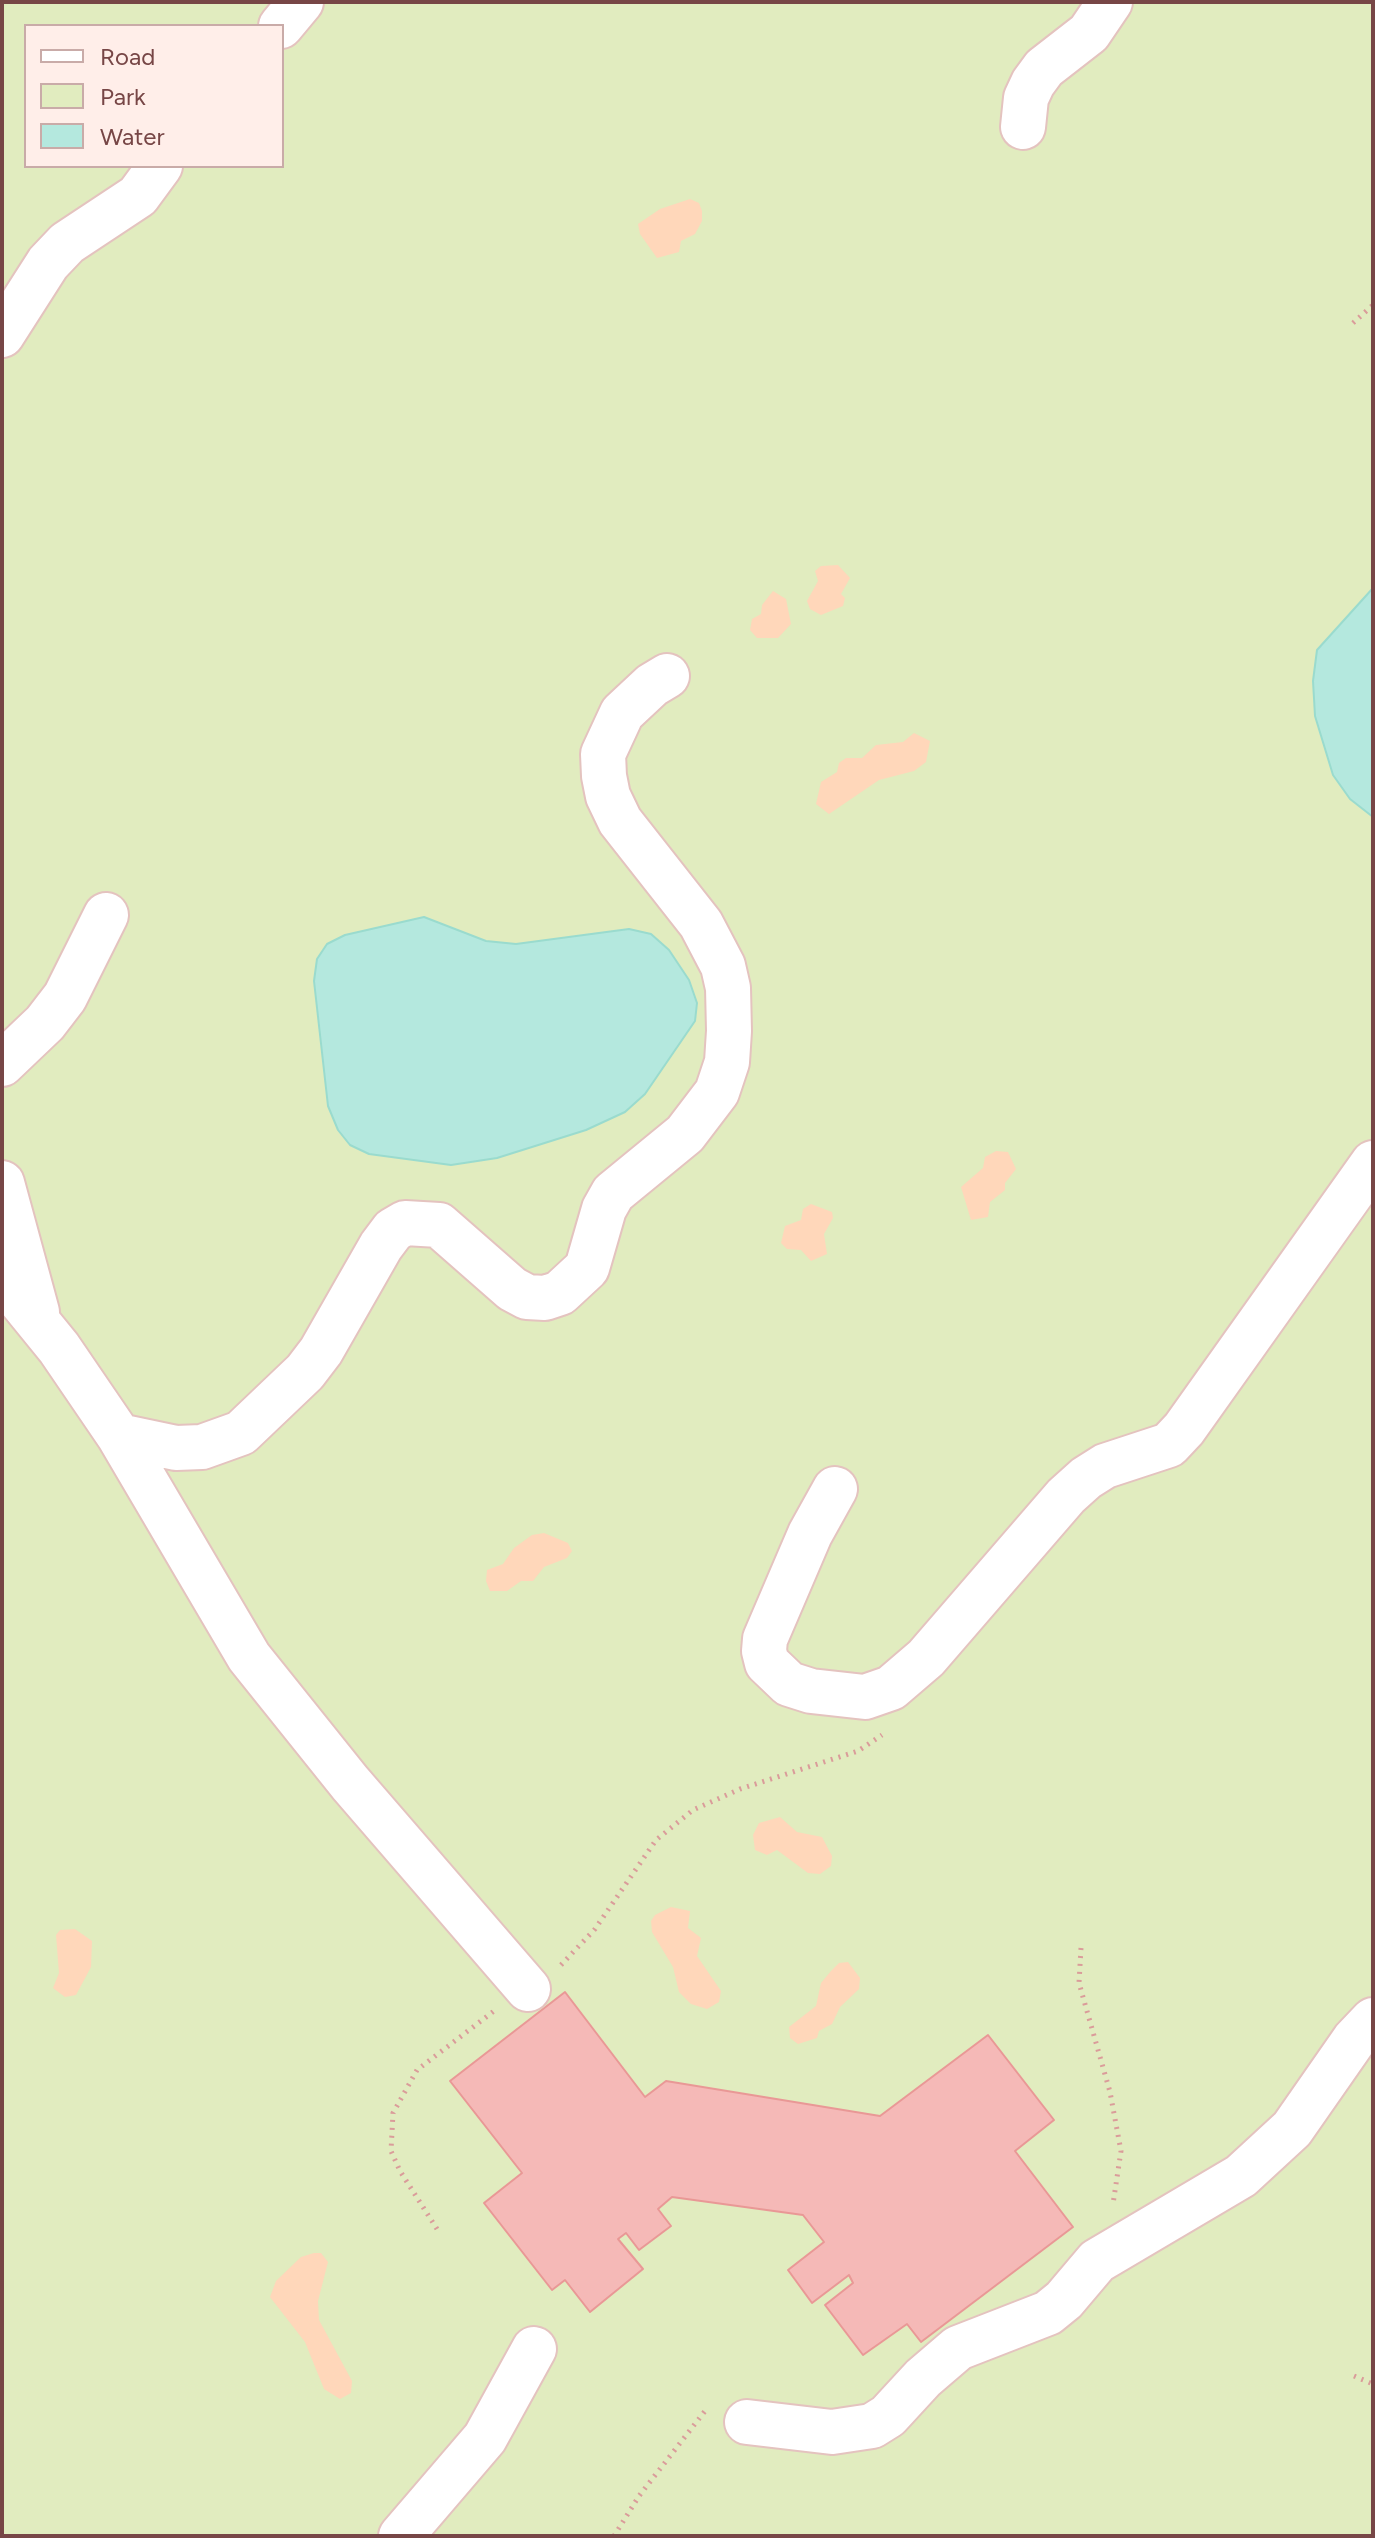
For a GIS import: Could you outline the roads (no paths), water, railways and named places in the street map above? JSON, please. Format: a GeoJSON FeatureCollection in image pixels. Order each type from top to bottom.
{"type":"FeatureCollection","features":[{"type":"Feature","properties":{"kind":"lane"},"geometry":{"type":"LineString","coordinates":[[283,24],[301,2]]}},
{"type":"Feature","properties":{"kind":"lane"},"geometry":{"type":"LineString","coordinates":[[1023,127],[1026,98],[1033,83],[1044,68],[1089,33],[1110,2]]}},
{"type":"Feature","properties":{"kind":"lane"},"geometry":{"type":"LineString","coordinates":[[2,335],[48,263],[67,243],[138,196],[159,168]]}},
{"type":"Feature","properties":{"kind":"lane"},"geometry":{"type":"LineString","coordinates":[[119,1436],[176,1448],[202,1447],[241,1433],[288,1392],[321,1351],[381,1246],[393,1230],[405,1223],[439,1225],[512,1289],[527,1297],[545,1298],[560,1293],[587,1268],[604,1209],[613,1193],[685,1134],[717,1092],[727,1062],[729,1031],[728,988],[723,966],[701,924],[620,821],[604,776],[603,754],[622,713],[652,685],[667,676]]}},
{"type":"Feature","properties":{"kind":"lane"},"geometry":{"type":"LineString","coordinates":[[2,1064],[45,1023],[65,997],[106,915]]}},
{"type":"Feature","properties":{"kind":"lane"},"geometry":{"type":"LineString","coordinates":[[835,1489],[820,1513],[765,1639],[767,1663],[789,1684],[811,1691],[865,1697],[891,1688],[926,1658],[1058,1505],[1086,1478],[1105,1466],[1169,1445],[1184,1429],[1373,1163]]}},
{"type":"Feature","properties":{"kind":"lane"},"geometry":{"type":"LineString","coordinates":[[2,1183],[41,1326]]}},
{"type":"Feature","properties":{"kind":"lane"},"geometry":{"type":"LineString","coordinates":[[2,1278],[41,1326],[119,1436],[257,1669],[359,1795],[528,1989]]}},
{"type":"Feature","properties":{"kind":"lane"},"geometry":{"type":"LineString","coordinates":[[730,2412],[832,2432],[872,2426],[888,2416],[923,2378],[958,2348],[1048,2313],[1064,2300],[1097,2261],[1206,2199],[1268,2153],[1292,2129],[1354,2040],[1373,2020]]}},
{"type":"Feature","properties":{"kind":"lane"},"geometry":{"type":"LineString","coordinates":[[401,2536],[485,2438],[534,2349]]}},
{"type":"Feature","properties":{"kind":"water"},"geometry":{"type":"Polygon","coordinates":[[[1373,588],[1373,817],[1350,799],[1333,775],[1315,716],[1313,681],[1317,650],[1373,588]]]}},
{"type":"Feature","properties":{"kind":"water"},"geometry":{"type":"Polygon","coordinates":[[[424,917],[486,941],[516,944],[629,929],[651,934],[669,950],[689,980],[697,1003],[695,1021],[645,1094],[625,1112],[586,1130],[497,1158],[451,1165],[369,1154],[350,1145],[338,1130],[328,1106],[314,981],[317,959],[327,944],[345,935],[424,917]]]}}]}
